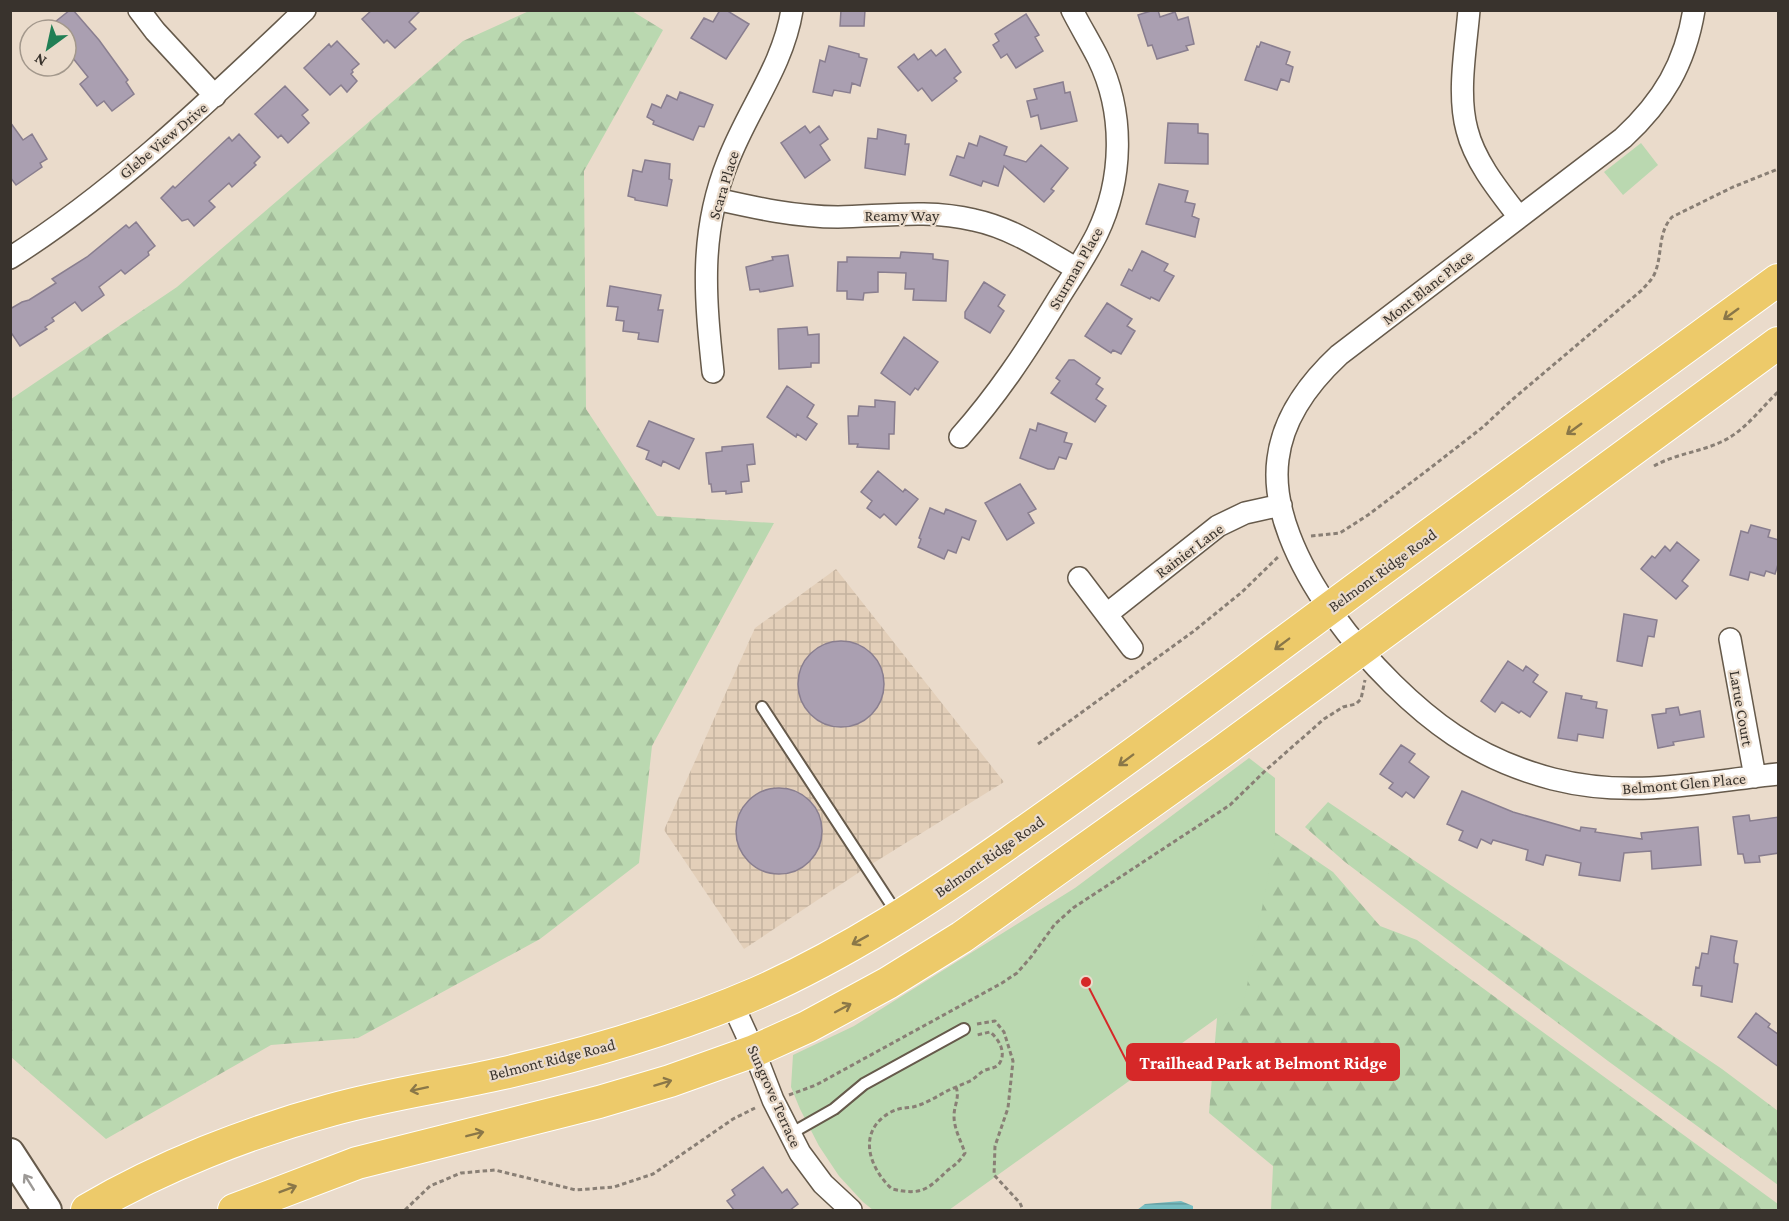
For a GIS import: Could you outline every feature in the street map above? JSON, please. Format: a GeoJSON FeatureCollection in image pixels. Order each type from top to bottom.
{"type":"FeatureCollection","features":[{"type":"Feature","properties":{"kind":"main road","name":"Belmont Ridge Road"},"geometry":{"type":"LineString","coordinates":[[87,1210],[168,1168],[254,1135],[330,1110],[420,1089],[504,1073],[609,1045],[705,1014],[770,986],[900,918],[1115,768],[1779,280]]}},
{"type":"Feature","properties":{"kind":"main road"},"geometry":{"type":"LineString","coordinates":[[234,1210],[357,1163],[599,1102],[670,1081],[754,1051],[807,1027],[888,983],[962,937],[1210,760],[1779,343]]}},
{"type":"Feature","properties":{"kind":"main road"},"geometry":{"type":"LineString","coordinates":[[10,1153],[47,1210]]}},
{"type":"Feature","properties":{"kind":"street"},"geometry":{"type":"LineString","coordinates":[[139,10],[155,31],[215,96]]}},
{"type":"Feature","properties":{"kind":"street","name":"Glebe View Drive"},"geometry":{"type":"LineString","coordinates":[[13,252],[84,206],[138,163],[215,96],[306,10]]}},
{"type":"Feature","properties":{"kind":"street","name":"Scara Place"},"geometry":{"type":"LineString","coordinates":[[713,372],[706,304],[706,268],[709,233],[716,199],[727,162],[773,72],[784,43],[792,10]]}},
{"type":"Feature","properties":{"kind":"street","name":"Sturman Place"},"geometry":{"type":"LineString","coordinates":[[960,437],[989,405],[1015,369],[1097,234],[1108,205],[1115,175],[1118,147],[1116,120],[1110,89],[1099,60],[1072,10]]}},
{"type":"Feature","properties":{"kind":"street"},"geometry":{"type":"LineString","coordinates":[[1469,10],[1463,93],[1467,131],[1484,169],[1519,217]]}},
{"type":"Feature","properties":{"kind":"street","name":"Mont Blanc Place"},"geometry":{"type":"LineString","coordinates":[[1329,609],[1306,574],[1293,546],[1281,505],[1278,459],[1293,412],[1323,370],[1641,122],[1656,103],[1681,60],[1690,38],[1694,10]]}},
{"type":"Feature","properties":{"kind":"street","name":"Reamy Way"},"geometry":{"type":"LineString","coordinates":[[716,199],[800,215],[836,217],[925,214],[975,220],[1027,239],[1077,269]]}},
{"type":"Feature","properties":{"kind":"street","name":"Rainier Lane"},"geometry":{"type":"LineString","coordinates":[[1107,614],[1218,526],[1245,513],[1281,505]]}},
{"type":"Feature","properties":{"kind":"street"},"geometry":{"type":"LineString","coordinates":[[1079,578],[1132,648]]}},
{"type":"Feature","properties":{"kind":"street","name":"Belmont Glen Place"},"geometry":{"type":"LineString","coordinates":[[1329,609],[1360,648],[1410,699],[1454,736],[1520,768],[1590,787],[1622,790],[1659,789],[1779,774]]}},
{"type":"Feature","properties":{"kind":"street","name":"Larue Court"},"geometry":{"type":"LineString","coordinates":[[1730,639],[1755,777]]}},
{"type":"Feature","properties":{"kind":"street","name":"Sungrove Terrace"},"geometry":{"type":"LineString","coordinates":[[732,1003],[754,1051],[762,1076],[800,1153],[823,1184],[850,1210]]}},
{"type":"Feature","properties":{"kind":"lane"},"geometry":{"type":"LineString","coordinates":[[762,707],[900,918]]}},
{"type":"Feature","properties":{"kind":"lane"},"geometry":{"type":"LineString","coordinates":[[790,1134],[834,1109],[864,1084],[961,1030]]}},
{"type":"Feature","properties":{"kind":"path"},"geometry":{"type":"LineString","coordinates":[[1038,744],[1194,631],[1242,592],[1276,558],[1308,537],[1340,533],[1376,509],[1483,428],[1513,399],[1642,290],[1653,277],[1664,225],[1672,217],[1733,187],[1779,169]]}},
{"type":"Feature","properties":{"kind":"path"},"geometry":{"type":"LineString","coordinates":[[956,1087],[958,1098],[954,1115],[955,1125],[965,1153],[960,1161],[926,1190],[892,1189],[878,1174],[868,1151],[875,1128],[882,1118],[891,1112],[926,1102],[956,1087],[974,1079],[982,1072],[997,1067],[1003,1053],[996,1036],[990,1032],[983,1032],[964,1041],[961,1030],[980,1022],[995,1022],[1004,1032],[1013,1060],[1008,1108],[995,1146],[994,1175],[1020,1203],[1023,1210]]}},
{"type":"Feature","properties":{"kind":"shaded area"},"geometry":{"type":"Polygon","coordinates":[[[836,569],[1004,782],[867,867],[744,949],[664,830],[755,628],[836,569]]]}},
{"type":"Feature","properties":{"kind":"green space"},"geometry":{"type":"Polygon","coordinates":[[[529,11],[632,11],[663,30],[584,171],[586,409],[657,516],[774,523],[652,746],[639,863],[540,939],[358,1038],[271,1045],[106,1139],[11,1057],[11,399],[177,287],[463,41],[529,11]]]}},
{"type":"Feature","properties":{"kind":"green space"},"geometry":{"type":"Polygon","coordinates":[[[1641,143],[1658,165],[1623,195],[1604,172],[1641,143]]]}},
{"type":"Feature","properties":{"kind":"green space"},"geometry":{"type":"Polygon","coordinates":[[[1249,758],[1275,778],[1275,841],[1243,1006],[1217,1018],[949,1210],[873,1210],[863,1202],[839,1176],[819,1146],[800,1109],[791,1087],[793,1055],[854,1026],[1075,888],[1249,758]]]}},
{"type":"Feature","properties":{"kind":"green space"},"geometry":{"type":"Polygon","coordinates":[[[1328,802],[1722,1069],[1778,1111],[1778,1185],[1608,1061],[1345,862],[1305,827],[1328,802]]]}},
{"type":"Feature","properties":{"kind":"green space"},"geometry":{"type":"Polygon","coordinates":[[[1251,816],[1333,872],[1380,926],[1417,940],[1778,1204],[1778,1210],[1271,1210],[1273,1166],[1209,1113],[1217,1018],[1251,816]]]}},
{"type":"Feature","properties":{"kind":"water"},"geometry":{"type":"Polygon","coordinates":[[[1181,1201],[1193,1206],[1193,1210],[1137,1210],[1145,1204],[1181,1201]]]}},
{"type":"Feature","properties":{"kind":"building"},"geometry":{"type":"Polygon","coordinates":[[[73,10],[99,40],[128,80],[126,82],[134,94],[112,111],[104,101],[97,106],[80,84],[88,77],[78,64],[78,18],[60,18],[73,10]]]}},
{"type":"Feature","properties":{"kind":"building"},"geometry":{"type":"Polygon","coordinates":[[[372,10],[421,10],[409,22],[416,29],[395,48],[387,40],[384,43],[362,19],[372,10]]]}},
{"type":"Feature","properties":{"kind":"building"},"geometry":{"type":"Polygon","coordinates":[[[720,10],[726,10],[749,24],[726,59],[691,38],[704,18],[713,22],[720,10]]]}},
{"type":"Feature","properties":{"kind":"building"},"geometry":{"type":"Polygon","coordinates":[[[841,10],[865,10],[864,26],[840,26],[841,10]]]}},
{"type":"Feature","properties":{"kind":"building"},"geometry":{"type":"Polygon","coordinates":[[[1158,10],[1160,17],[1175,12],[1178,20],[1188,17],[1194,44],[1186,46],[1188,50],[1157,59],[1152,45],[1148,46],[1138,15],[1158,10]]]}},
{"type":"Feature","properties":{"kind":"building"},"geometry":{"type":"Polygon","coordinates":[[[1026,14],[1039,35],[1035,37],[1043,51],[1016,68],[1007,54],[1001,58],[993,45],[999,41],[995,34],[1026,14]]]}},
{"type":"Feature","properties":{"kind":"building"},"geometry":{"type":"Polygon","coordinates":[[[337,41],[359,64],[351,74],[357,81],[347,92],[341,85],[330,95],[304,68],[329,44],[331,47],[337,41]]]}},
{"type":"Feature","properties":{"kind":"building"},"geometry":{"type":"Polygon","coordinates":[[[1261,42],[1290,52],[1286,64],[1293,67],[1289,82],[1281,79],[1277,90],[1245,80],[1257,46],[1259,47],[1261,42]]]}},
{"type":"Feature","properties":{"kind":"building"},"geometry":{"type":"Polygon","coordinates":[[[829,46],[859,54],[859,57],[867,59],[860,86],[852,83],[850,93],[834,90],[832,96],[813,92],[820,60],[825,62],[829,46]]]}},
{"type":"Feature","properties":{"kind":"building"},"geometry":{"type":"Polygon","coordinates":[[[945,49],[961,72],[954,78],[957,81],[932,101],[922,88],[918,91],[898,67],[914,54],[918,60],[931,50],[936,56],[945,49]]]}},
{"type":"Feature","properties":{"kind":"building"},"geometry":{"type":"Polygon","coordinates":[[[1063,82],[1065,93],[1070,92],[1077,121],[1041,129],[1038,115],[1031,117],[1027,101],[1037,99],[1034,89],[1063,82]]]}},
{"type":"Feature","properties":{"kind":"building"},"geometry":{"type":"Polygon","coordinates":[[[285,86],[308,110],[302,115],[309,123],[288,143],[281,135],[278,138],[255,114],[285,86]]]}},
{"type":"Feature","properties":{"kind":"building"},"geometry":{"type":"Polygon","coordinates":[[[680,92],[713,105],[704,127],[699,126],[693,140],[653,124],[654,121],[647,117],[652,104],[661,108],[667,95],[677,100],[680,92]]]}},
{"type":"Feature","properties":{"kind":"building"},"geometry":{"type":"Polygon","coordinates":[[[10,122],[23,140],[32,134],[47,159],[40,163],[42,167],[16,185],[10,177],[10,122]]]}},
{"type":"Feature","properties":{"kind":"building"},"geometry":{"type":"Polygon","coordinates":[[[1168,123],[1198,124],[1198,133],[1208,134],[1208,164],[1165,163],[1168,123]]]}},
{"type":"Feature","properties":{"kind":"building"},"geometry":{"type":"Polygon","coordinates":[[[805,126],[810,133],[819,126],[828,139],[820,145],[830,160],[805,178],[781,143],[805,126]]]}},
{"type":"Feature","properties":{"kind":"building"},"geometry":{"type":"Polygon","coordinates":[[[878,129],[906,135],[905,144],[909,144],[905,175],[865,168],[868,138],[877,139],[878,129]]]}},
{"type":"Feature","properties":{"kind":"building"},"geometry":{"type":"Polygon","coordinates":[[[239,134],[260,157],[254,163],[256,165],[232,187],[229,183],[209,201],[215,207],[194,226],[188,219],[182,221],[161,198],[173,186],[175,188],[229,137],[232,141],[239,134]]]}},
{"type":"Feature","properties":{"kind":"building"},"geometry":{"type":"Polygon","coordinates":[[[980,136],[1007,147],[1004,155],[1026,162],[1041,145],[1068,168],[1051,189],[1054,191],[1044,202],[1004,166],[998,186],[983,181],[981,186],[950,175],[957,156],[964,158],[969,143],[977,146],[980,136]]]}},
{"type":"Feature","properties":{"kind":"building"},"geometry":{"type":"Polygon","coordinates":[[[645,160],[670,164],[669,179],[672,180],[667,206],[635,200],[628,196],[633,170],[642,172],[645,160]]]}},
{"type":"Feature","properties":{"kind":"building"},"geometry":{"type":"Polygon","coordinates":[[[1159,184],[1188,191],[1185,202],[1195,204],[1192,216],[1199,219],[1195,237],[1146,224],[1159,184]]]}},
{"type":"Feature","properties":{"kind":"building"},"geometry":{"type":"Polygon","coordinates":[[[136,222],[155,246],[148,252],[149,255],[125,274],[121,270],[99,287],[104,295],[82,311],[75,302],[52,318],[54,321],[45,327],[47,329],[20,346],[10,331],[10,309],[56,283],[52,279],[87,257],[126,225],[129,228],[136,222]]]}},
{"type":"Feature","properties":{"kind":"building"},"geometry":{"type":"Polygon","coordinates":[[[1142,251],[1168,264],[1164,271],[1174,276],[1159,301],[1121,285],[1129,269],[1132,271],[1142,251]]]}},
{"type":"Feature","properties":{"kind":"building"},"geometry":{"type":"Polygon","coordinates":[[[901,252],[933,254],[933,259],[948,261],[946,301],[913,300],[914,289],[905,289],[906,273],[878,272],[878,292],[864,293],[863,300],[847,299],[847,291],[837,291],[838,262],[847,262],[847,257],[900,258],[901,252]]]}},
{"type":"Feature","properties":{"kind":"building"},"geometry":{"type":"Polygon","coordinates":[[[788,255],[793,286],[760,292],[759,289],[750,290],[746,267],[773,260],[772,257],[788,255]]]}},
{"type":"Feature","properties":{"kind":"building"},"geometry":{"type":"Polygon","coordinates":[[[984,282],[1005,295],[998,306],[1004,311],[990,333],[965,318],[965,312],[984,282]]]}},
{"type":"Feature","properties":{"kind":"building"},"geometry":{"type":"Polygon","coordinates":[[[610,286],[661,295],[658,310],[663,310],[658,342],[638,339],[639,333],[623,331],[624,321],[616,320],[618,307],[607,306],[610,286]]]}},
{"type":"Feature","properties":{"kind":"building"},"geometry":{"type":"Polygon","coordinates":[[[1107,303],[1132,319],[1127,326],[1135,331],[1121,354],[1113,350],[1111,353],[1085,336],[1107,303]]]}},
{"type":"Feature","properties":{"kind":"building"},"geometry":{"type":"Polygon","coordinates":[[[807,327],[808,335],[819,334],[819,363],[811,363],[811,367],[779,369],[778,329],[807,327]]]}},
{"type":"Feature","properties":{"kind":"building"},"geometry":{"type":"Polygon","coordinates":[[[904,337],[938,362],[918,390],[915,388],[910,395],[881,373],[904,337]]]}},
{"type":"Feature","properties":{"kind":"building"},"geometry":{"type":"Polygon","coordinates":[[[1069,360],[1074,360],[1100,378],[1096,384],[1103,389],[1096,399],[1106,406],[1095,422],[1051,393],[1060,381],[1056,378],[1069,360]]]}},
{"type":"Feature","properties":{"kind":"building"},"geometry":{"type":"Polygon","coordinates":[[[787,386],[814,405],[807,417],[817,424],[806,440],[797,434],[796,437],[767,417],[787,386]]]}},
{"type":"Feature","properties":{"kind":"building"},"geometry":{"type":"Polygon","coordinates":[[[875,400],[895,402],[894,434],[889,434],[889,449],[857,447],[858,444],[849,444],[848,416],[858,416],[859,406],[875,407],[875,400]]]}},
{"type":"Feature","properties":{"kind":"building"},"geometry":{"type":"Polygon","coordinates":[[[649,421],[694,439],[679,469],[663,461],[661,466],[646,459],[649,451],[637,446],[649,421]]]}},
{"type":"Feature","properties":{"kind":"building"},"geometry":{"type":"Polygon","coordinates":[[[1038,423],[1067,433],[1064,442],[1072,444],[1066,459],[1059,457],[1054,469],[1048,469],[1020,458],[1030,429],[1036,431],[1038,423]]]}},
{"type":"Feature","properties":{"kind":"building"},"geometry":{"type":"Polygon","coordinates":[[[753,444],[755,464],[747,465],[749,481],[741,482],[742,492],[726,494],[726,491],[712,492],[706,453],[722,451],[722,447],[753,444]]]}},
{"type":"Feature","properties":{"kind":"building"},"geometry":{"type":"Polygon","coordinates":[[[878,471],[903,492],[905,489],[918,499],[896,525],[884,514],[880,518],[867,508],[872,501],[861,492],[878,471]]]}},
{"type":"Feature","properties":{"kind":"building"},"geometry":{"type":"Polygon","coordinates":[[[1020,484],[1036,509],[1028,513],[1034,523],[1007,540],[985,503],[1020,484]]]}},
{"type":"Feature","properties":{"kind":"building"},"geometry":{"type":"Polygon","coordinates":[[[930,508],[944,514],[946,509],[976,521],[969,540],[962,537],[956,553],[948,550],[944,559],[918,547],[930,508]]]}},
{"type":"Feature","properties":{"kind":"building"},"geometry":{"type":"Polygon","coordinates":[[[1751,525],[1770,530],[1768,537],[1779,540],[1779,561],[1775,574],[1766,571],[1764,576],[1750,572],[1748,580],[1730,575],[1741,531],[1748,533],[1751,525]]]}},
{"type":"Feature","properties":{"kind":"building"},"geometry":{"type":"Polygon","coordinates":[[[1677,542],[1699,560],[1682,581],[1688,586],[1676,599],[1641,569],[1665,546],[1670,551],[1677,542]]]}},
{"type":"Feature","properties":{"kind":"building"},"geometry":{"type":"Polygon","coordinates":[[[1624,614],[1657,620],[1654,637],[1648,636],[1642,666],[1617,661],[1624,614]]]}},
{"type":"Feature","properties":{"kind":"building"},"geometry":{"type":"Polygon","coordinates":[[[841,641],[865,648],[877,660],[884,684],[877,708],[865,720],[841,727],[817,720],[805,708],[798,684],[805,660],[817,648],[841,641]]]}},
{"type":"Feature","properties":{"kind":"building"},"geometry":{"type":"Polygon","coordinates":[[[1508,661],[1523,671],[1526,666],[1538,675],[1533,682],[1547,692],[1530,717],[1502,702],[1495,712],[1481,701],[1508,661]]]}},
{"type":"Feature","properties":{"kind":"building"},"geometry":{"type":"Polygon","coordinates":[[[1566,693],[1597,702],[1596,708],[1607,710],[1603,738],[1578,734],[1577,741],[1558,738],[1566,693]]]}},
{"type":"Feature","properties":{"kind":"building"},"geometry":{"type":"Polygon","coordinates":[[[1678,707],[1680,715],[1700,711],[1704,737],[1673,742],[1674,745],[1658,748],[1652,715],[1666,713],[1666,709],[1678,707]]]}},
{"type":"Feature","properties":{"kind":"building"},"geometry":{"type":"Polygon","coordinates":[[[1401,745],[1415,754],[1409,762],[1429,777],[1414,798],[1406,792],[1402,797],[1389,788],[1393,783],[1380,774],[1401,745]]]}},
{"type":"Feature","properties":{"kind":"building"},"geometry":{"type":"Polygon","coordinates":[[[779,788],[803,795],[815,807],[822,831],[815,855],[803,867],[779,874],[755,867],[743,855],[736,831],[743,807],[755,795],[779,788]]]}},
{"type":"Feature","properties":{"kind":"building"},"geometry":{"type":"Polygon","coordinates":[[[1462,791],[1513,812],[1580,831],[1581,827],[1596,829],[1595,832],[1642,839],[1641,833],[1698,827],[1701,865],[1652,869],[1651,851],[1624,853],[1620,881],[1579,875],[1581,863],[1546,855],[1543,865],[1526,860],[1528,850],[1493,840],[1491,844],[1481,839],[1477,848],[1459,840],[1463,831],[1447,824],[1462,791]]]}},
{"type":"Feature","properties":{"kind":"building"},"geometry":{"type":"Polygon","coordinates":[[[1749,815],[1750,821],[1779,817],[1779,853],[1759,856],[1760,862],[1745,863],[1743,854],[1738,854],[1733,817],[1749,815]]]}},
{"type":"Feature","properties":{"kind":"building"},"geometry":{"type":"Polygon","coordinates":[[[1711,936],[1737,941],[1734,963],[1738,964],[1732,1002],[1701,996],[1702,986],[1693,985],[1696,967],[1699,968],[1702,953],[1708,954],[1711,936]]]}},
{"type":"Feature","properties":{"kind":"building"},"geometry":{"type":"Polygon","coordinates":[[[1756,1013],[1770,1024],[1768,1027],[1779,1035],[1779,1067],[1738,1037],[1756,1013]]]}},
{"type":"Feature","properties":{"kind":"building"},"geometry":{"type":"Polygon","coordinates":[[[763,1167],[782,1193],[787,1189],[798,1204],[790,1210],[734,1210],[727,1201],[735,1195],[732,1190],[763,1167]]]}},
{"type":"Feature","properties":{"kind":"place","name":"Trailhead Park at Belmont Ridge"},"geometry":{"type":"Point","coordinates":[1086,982]}}]}
